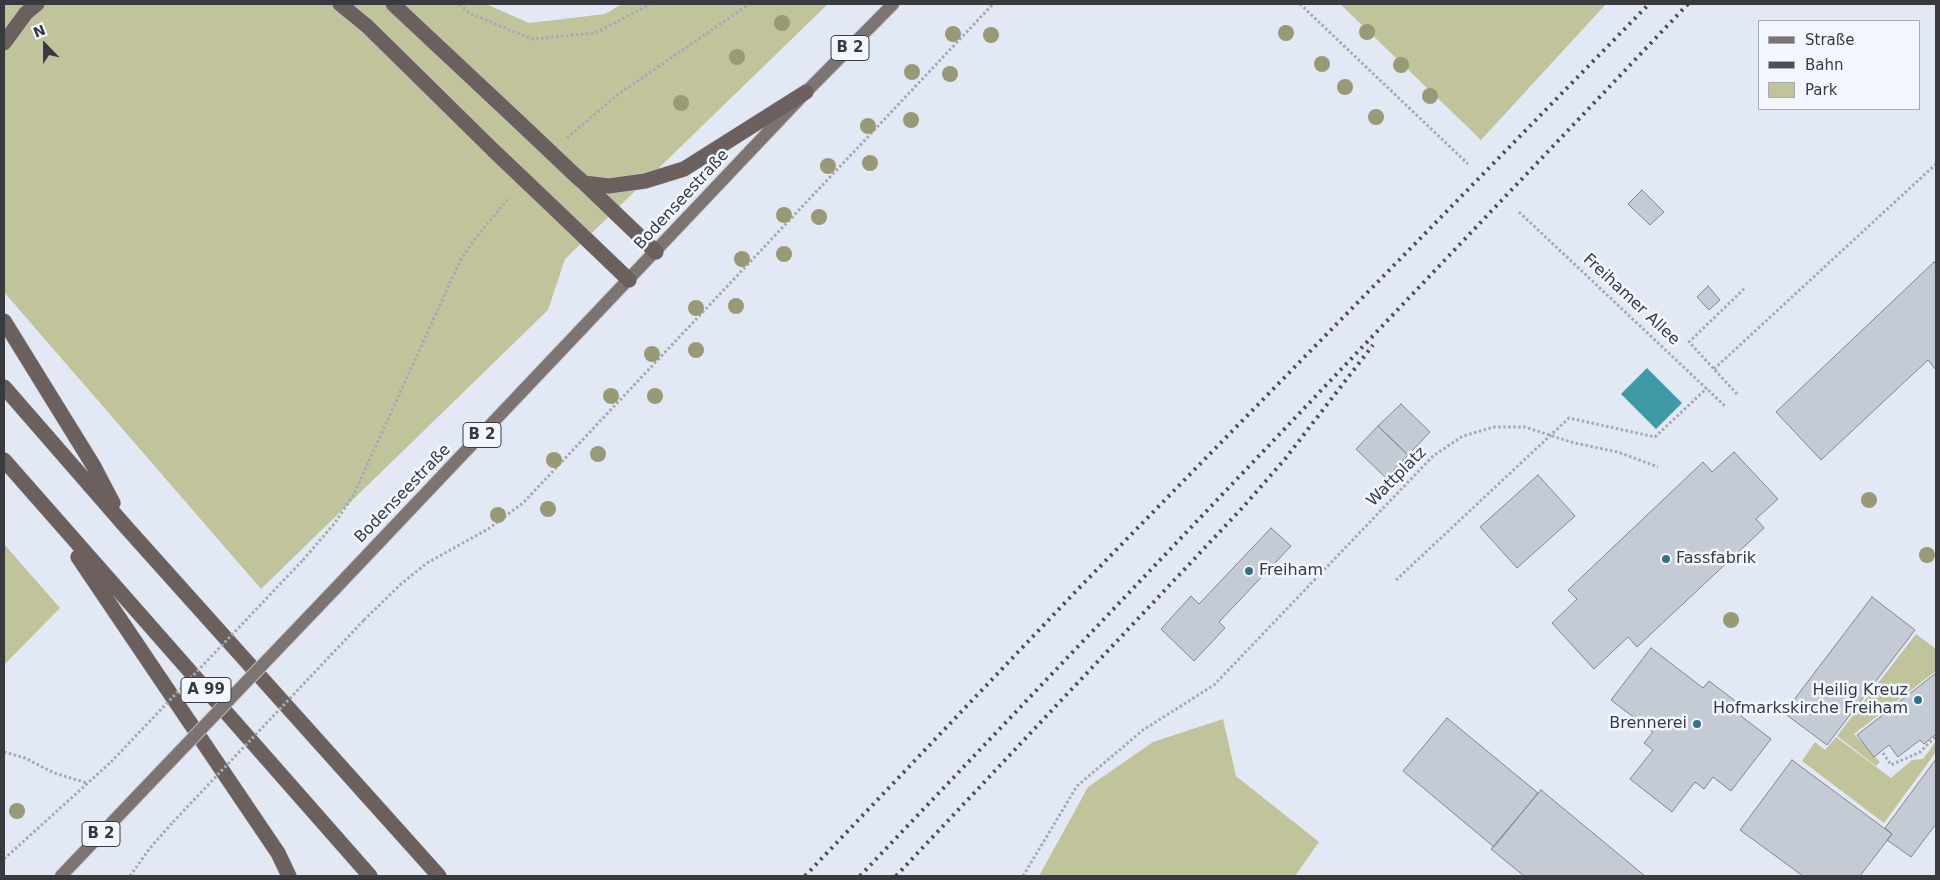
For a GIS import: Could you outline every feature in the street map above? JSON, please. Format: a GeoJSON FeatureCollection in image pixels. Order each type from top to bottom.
{"type":"FeatureCollection","features":[{"type":"Feature","properties":{"kind":"highway"},"geometry":{"type":"LineString","coordinates":[[4,43],[26,13],[37,4]]}},
{"type":"Feature","properties":{"kind":"highway"},"geometry":{"type":"LineString","coordinates":[[340,4],[366,26],[629,280]]}},
{"type":"Feature","properties":{"kind":"highway"},"geometry":{"type":"LineString","coordinates":[[392,4],[656,252]]}},
{"type":"Feature","properties":{"kind":"highway"},"geometry":{"type":"LineString","coordinates":[[580,179],[609,186],[645,181],[684,169],[806,92]]}},
{"type":"Feature","properties":{"kind":"highway"},"geometry":{"type":"LineString","coordinates":[[4,321],[93,465],[126,527]]}},
{"type":"Feature","properties":{"kind":"highway","name":"A 99"},"geometry":{"type":"LineString","coordinates":[[4,387],[126,527],[439,876]]}},
{"type":"Feature","properties":{"kind":"highway","name":"A 99"},"geometry":{"type":"LineString","coordinates":[[4,460],[370,876]]}},
{"type":"Feature","properties":{"kind":"highway"},"geometry":{"type":"LineString","coordinates":[[42,504],[278,853],[289,876]]}},
{"type":"Feature","properties":{"kind":"main road","name":"Bodenseestraße"},"geometry":{"type":"LineString","coordinates":[[61,876],[806,92],[893,4]]}},
{"type":"Feature","properties":{"kind":"path"},"geometry":{"type":"LineString","coordinates":[[460,4],[469,13],[532,39],[595,33],[651,4]]}},
{"type":"Feature","properties":{"kind":"path"},"geometry":{"type":"LineString","coordinates":[[567,138],[616,96],[749,4]]}},
{"type":"Feature","properties":{"kind":"path"},"geometry":{"type":"LineString","coordinates":[[130,876],[150,848],[173,822],[364,620],[401,584],[427,563],[488,529],[523,503],[993,4]]}},
{"type":"Feature","properties":{"kind":"path"},"geometry":{"type":"LineString","coordinates":[[1300,4],[1468,164]]}},
{"type":"Feature","properties":{"kind":"path"},"geometry":{"type":"LineString","coordinates":[[1714,369],[1936,164]]}},
{"type":"Feature","properties":{"kind":"path"},"geometry":{"type":"LineString","coordinates":[[4,859],[111,762],[303,560],[334,524],[353,496],[460,262],[474,240],[508,199]]}},
{"type":"Feature","properties":{"kind":"path","name":"Freihamer Allee"},"geometry":{"type":"LineString","coordinates":[[1519,212],[1725,406]]}},
{"type":"Feature","properties":{"kind":"path"},"geometry":{"type":"LineString","coordinates":[[1737,394],[1689,342],[1746,287]]}},
{"type":"Feature","properties":{"kind":"path"},"geometry":{"type":"LineString","coordinates":[[1396,580],[1569,418],[1655,437],[1707,388]]}},
{"type":"Feature","properties":{"kind":"path","name":"Wattplatz"},"geometry":{"type":"LineString","coordinates":[[1023,876],[1078,786],[1143,730],[1214,685],[1433,456],[1463,436],[1494,427],[1525,427],[1551,436],[1618,452],[1658,467]]}},
{"type":"Feature","properties":{"kind":"path"},"geometry":{"type":"LineString","coordinates":[[1884,753],[1891,765],[1920,752],[1936,736]]}},
{"type":"Feature","properties":{"kind":"path"},"geometry":{"type":"LineString","coordinates":[[4,752],[25,758],[54,773],[88,783]]}},
{"type":"Feature","properties":{"kind":"green space"},"geometry":{"type":"Polygon","coordinates":[[[4,4],[486,4],[529,23],[605,14],[622,4],[828,4],[565,259],[548,310],[261,589],[4,292],[4,4]]]}},
{"type":"Feature","properties":{"kind":"green space"},"geometry":{"type":"Polygon","coordinates":[[[1340,4],[1606,4],[1481,140],[1340,4]]]}},
{"type":"Feature","properties":{"kind":"green space"},"geometry":{"type":"Polygon","coordinates":[[[4,544],[60,608],[4,665],[4,544]]]}},
{"type":"Feature","properties":{"kind":"green space"},"geometry":{"type":"Polygon","coordinates":[[[1916,634],[1936,649],[1936,671],[1854,734],[1880,762],[1876,766],[1837,736],[1916,634]]]}},
{"type":"Feature","properties":{"kind":"green space"},"geometry":{"type":"Polygon","coordinates":[[[1223,719],[1236,776],[1319,842],[1295,876],[1039,876],[1088,787],[1153,742],[1223,719]]]}},
{"type":"Feature","properties":{"kind":"green space"},"geometry":{"type":"Polygon","coordinates":[[[1836,737],[1891,778],[1912,760],[1923,759],[1936,741],[1936,752],[1884,823],[1802,761],[1815,742],[1825,750],[1836,737]]]}},
{"type":"Feature","properties":{"kind":"water"},"geometry":{"type":"Polygon","coordinates":[[[1647,368],[1682,403],[1656,429],[1621,394],[1647,368]]]}},
{"type":"Feature","properties":{"kind":"building"},"geometry":{"type":"Polygon","coordinates":[[[1642,190],[1664,212],[1650,225],[1628,204],[1642,190]]]}},
{"type":"Feature","properties":{"kind":"building"},"geometry":{"type":"Polygon","coordinates":[[[1934,262],[1936,264],[1936,370],[1928,360],[1821,460],[1776,412],[1934,262]]]}},
{"type":"Feature","properties":{"kind":"building"},"geometry":{"type":"Polygon","coordinates":[[[1708,286],[1720,300],[1709,310],[1697,297],[1708,286]]]}},
{"type":"Feature","properties":{"kind":"building"},"geometry":{"type":"Polygon","coordinates":[[[1401,404],[1430,432],[1408,455],[1378,426],[1401,404]]]}},
{"type":"Feature","properties":{"kind":"building"},"geometry":{"type":"Polygon","coordinates":[[[1378,426],[1408,455],[1386,478],[1356,449],[1378,426]]]}},
{"type":"Feature","properties":{"kind":"building","name":"Fassfabrik"},"geometry":{"type":"Polygon","coordinates":[[[1734,452],[1778,499],[1756,519],[1764,528],[1637,647],[1628,637],[1594,669],[1552,623],[1577,599],[1568,590],[1703,462],[1712,472],[1734,452]]]}},
{"type":"Feature","properties":{"kind":"building"},"geometry":{"type":"Polygon","coordinates":[[[1538,475],[1575,516],[1517,568],[1480,527],[1538,475]]]}},
{"type":"Feature","properties":{"kind":"building","name":"Freiham"},"geometry":{"type":"Polygon","coordinates":[[[1271,528],[1291,546],[1219,622],[1225,628],[1194,661],[1161,629],[1191,596],[1199,604],[1271,528]]]}},
{"type":"Feature","properties":{"kind":"building"},"geometry":{"type":"Polygon","coordinates":[[[1872,597],[1915,630],[1827,745],[1784,713],[1872,597]]]}},
{"type":"Feature","properties":{"kind":"building","name":"Brennerei"},"geometry":{"type":"Polygon","coordinates":[[[1651,648],[1703,688],[1709,681],[1746,709],[1741,716],[1771,739],[1731,791],[1713,777],[1704,789],[1695,782],[1672,812],[1630,779],[1653,750],[1644,743],[1653,732],[1611,700],[1651,648]]]}},
{"type":"Feature","properties":{"kind":"building","name":"Heilig Kreuz Hofmarkskirche Freiham"},"geometry":{"type":"Polygon","coordinates":[[[1936,673],[1936,734],[1924,744],[1920,740],[1898,757],[1889,745],[1874,757],[1857,735],[1936,673]]]}},
{"type":"Feature","properties":{"kind":"building"},"geometry":{"type":"Polygon","coordinates":[[[1447,718],[1538,793],[1494,847],[1403,771],[1447,718]]]}},
{"type":"Feature","properties":{"kind":"building"},"geometry":{"type":"Polygon","coordinates":[[[1936,759],[1936,824],[1911,857],[1887,840],[1892,834],[1885,828],[1936,759]]]}},
{"type":"Feature","properties":{"kind":"building"},"geometry":{"type":"Polygon","coordinates":[[[1792,760],[1892,834],[1860,876],[1803,876],[1740,830],[1792,760]]]}},
{"type":"Feature","properties":{"kind":"building"},"geometry":{"type":"Polygon","coordinates":[[[1541,790],[1645,876],[1524,876],[1491,849],[1541,790]]]}},
{"type":"Feature","properties":{"kind":"railway"},"geometry":{"type":"LineString","coordinates":[[805,876],[1079,588],[1649,4]]}},
{"type":"Feature","properties":{"kind":"railway"},"geometry":{"type":"LineString","coordinates":[[860,876],[1688,4]]}},
{"type":"Feature","properties":{"kind":"railway"},"geometry":{"type":"LineString","coordinates":[[896,876],[1244,506],[1285,459],[1373,345]]}},
{"type":"Feature","properties":{"kind":"place","name":"Fassfabrik"},"geometry":{"type":"Point","coordinates":[1666,559]}},
{"type":"Feature","properties":{"kind":"place","name":"Freiham"},"geometry":{"type":"Point","coordinates":[1249,571]}},
{"type":"Feature","properties":{"kind":"place","name":"Heilig Kreuz Hofmarkskirche Freiham"},"geometry":{"type":"Point","coordinates":[1918,700]}},
{"type":"Feature","properties":{"kind":"place","name":"Brennerei"},"geometry":{"type":"Point","coordinates":[1697,724]}}]}
